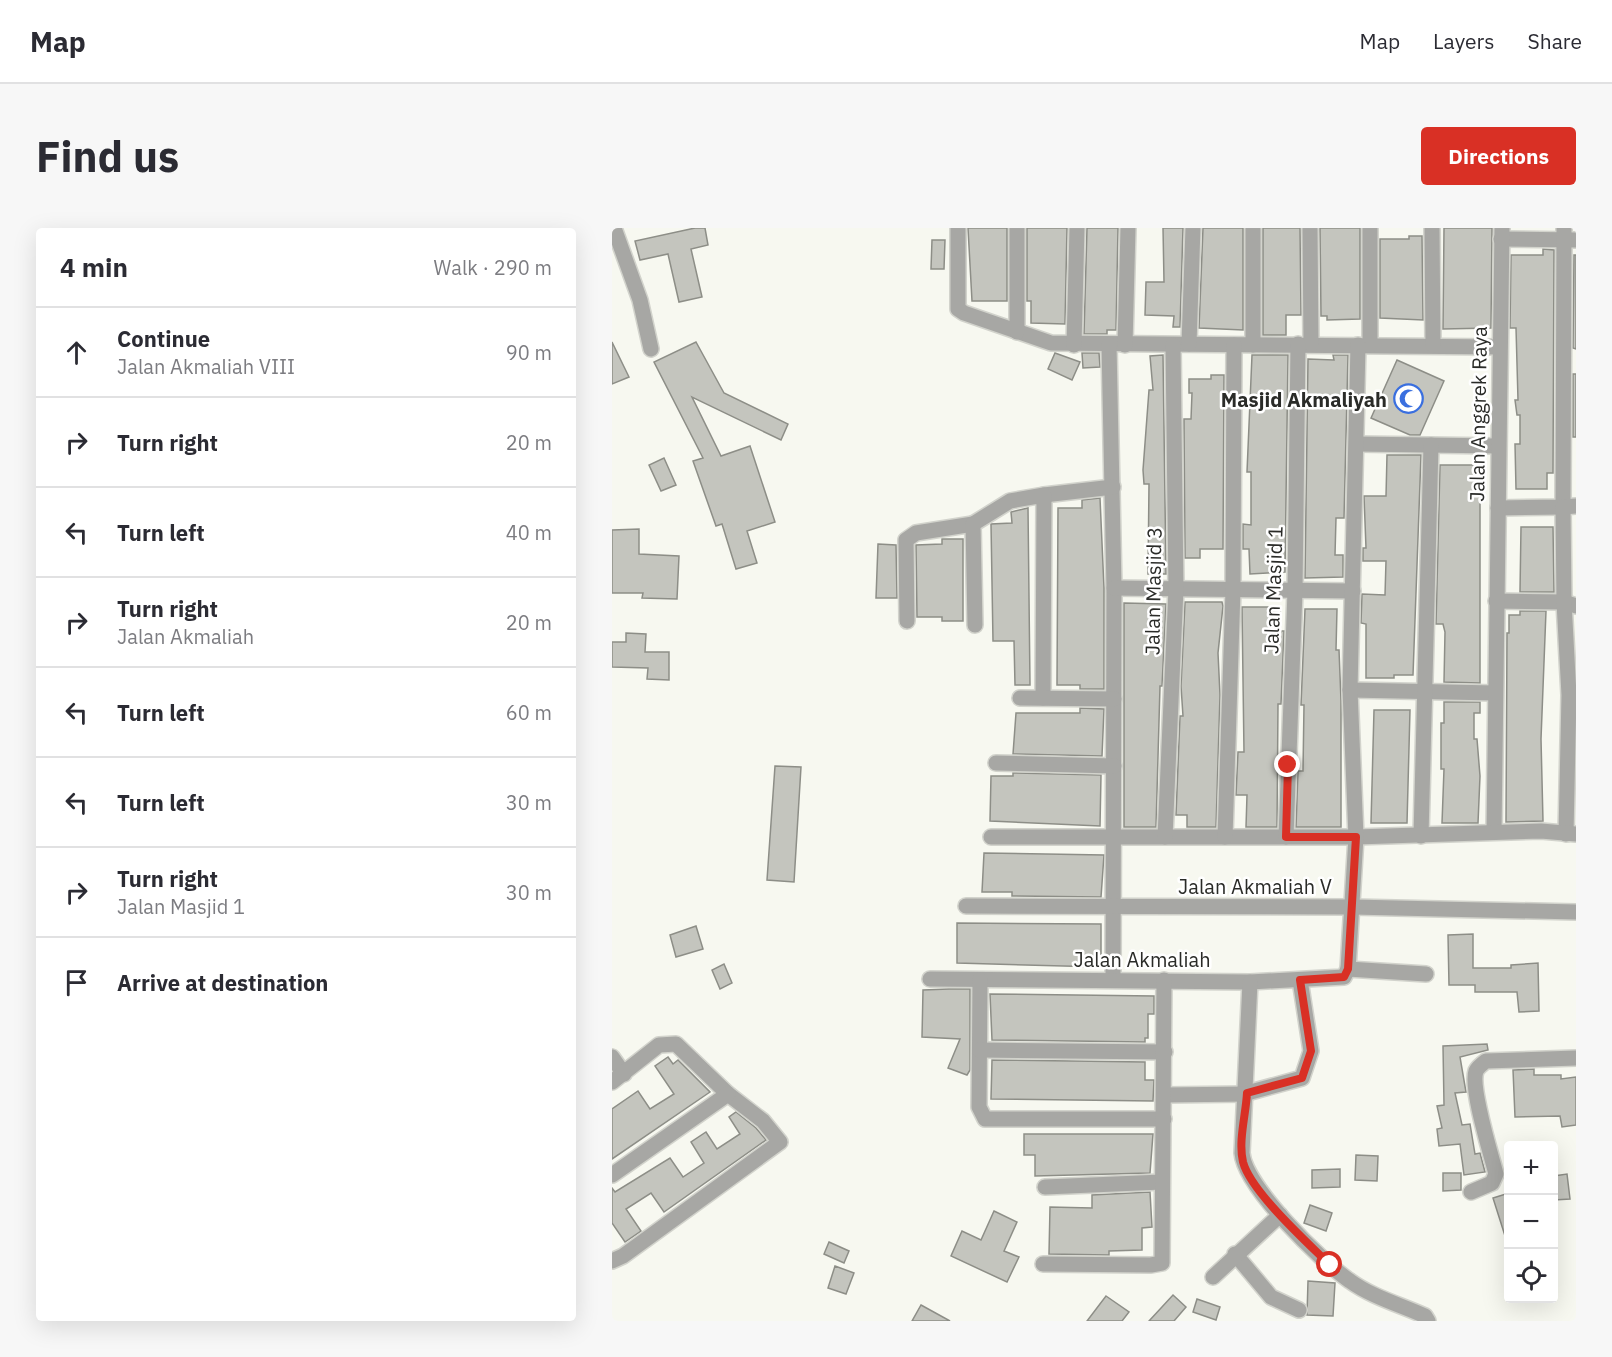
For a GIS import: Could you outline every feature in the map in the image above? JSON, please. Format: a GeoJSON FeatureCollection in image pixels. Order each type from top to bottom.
{"type":"FeatureCollection","features":[{"type":"Feature","properties":{"kind":"street"},"geometry":{"type":"LineString","coordinates":[[614,228],[640,300],[651,349]]}},
{"type":"Feature","properties":{"kind":"street"},"geometry":{"type":"LineString","coordinates":[[958,228],[958,309],[1051,344],[1499,347]]}},
{"type":"Feature","properties":{"kind":"street"},"geometry":{"type":"LineString","coordinates":[[1017,228],[1017,332]]}},
{"type":"Feature","properties":{"kind":"street"},"geometry":{"type":"LineString","coordinates":[[1074,345],[1077,228]]}},
{"type":"Feature","properties":{"kind":"street"},"geometry":{"type":"LineString","coordinates":[[1113,980],[1113,487],[1117,345],[1128,228]]}},
{"type":"Feature","properties":{"kind":"street"},"geometry":{"type":"LineString","coordinates":[[1189,344],[1193,228]]}},
{"type":"Feature","properties":{"kind":"street"},"geometry":{"type":"LineString","coordinates":[[1253,228],[1253,345]]}},
{"type":"Feature","properties":{"kind":"street","name":"Jalan Masjid 1"},"geometry":{"type":"LineString","coordinates":[[1286,837],[1310,228]]}},
{"type":"Feature","properties":{"kind":"street"},"geometry":{"type":"LineString","coordinates":[[1370,228],[1357,444],[1350,690],[1356,837],[1348,969],[1426,974]]}},
{"type":"Feature","properties":{"kind":"street"},"geometry":{"type":"LineString","coordinates":[[1432,228],[1433,345]]}},
{"type":"Feature","properties":{"kind":"street"},"geometry":{"type":"LineString","coordinates":[[991,837],[1356,837],[1494,832],[1571,834],[1573,695],[1570,604],[1568,236],[1502,234]]}},
{"type":"Feature","properties":{"kind":"street","name":"Jalan Anggrek Raya"},"geometry":{"type":"LineString","coordinates":[[1494,832],[1497,447],[1502,234]]}},
{"type":"Feature","properties":{"kind":"street","name":"Jalan Masjid 3"},"geometry":{"type":"LineString","coordinates":[[1165,837],[1176,589],[1173,345]]}},
{"type":"Feature","properties":{"kind":"street"},"geometry":{"type":"LineString","coordinates":[[1225,837],[1233,590],[1234,345]]}},
{"type":"Feature","properties":{"kind":"street"},"geometry":{"type":"LineString","coordinates":[[1357,444],[1497,447]]}},
{"type":"Feature","properties":{"kind":"street"},"geometry":{"type":"LineString","coordinates":[[1421,836],[1431,445]]}},
{"type":"Feature","properties":{"kind":"street"},"geometry":{"type":"LineString","coordinates":[[907,621],[906,540],[916,533],[973,524],[1010,501],[1113,487]]}},
{"type":"Feature","properties":{"kind":"street"},"geometry":{"type":"LineString","coordinates":[[1043,698],[1044,495]]}},
{"type":"Feature","properties":{"kind":"street"},"geometry":{"type":"LineString","coordinates":[[1498,508],[1569,506]]}},
{"type":"Feature","properties":{"kind":"street"},"geometry":{"type":"LineString","coordinates":[[973,524],[975,625]]}},
{"type":"Feature","properties":{"kind":"street"},"geometry":{"type":"LineString","coordinates":[[1114,588],[1353,591]]}},
{"type":"Feature","properties":{"kind":"street"},"geometry":{"type":"LineString","coordinates":[[1496,601],[1570,604]]}},
{"type":"Feature","properties":{"kind":"street"},"geometry":{"type":"LineString","coordinates":[[1350,690],[1495,693]]}},
{"type":"Feature","properties":{"kind":"street"},"geometry":{"type":"LineString","coordinates":[[1020,698],[1114,699]]}},
{"type":"Feature","properties":{"kind":"street"},"geometry":{"type":"LineString","coordinates":[[996,763],[1114,766]]}},
{"type":"Feature","properties":{"kind":"street","name":"Jalan Akmaliah V"},"geometry":{"type":"LineString","coordinates":[[966,906],[1353,907],[1576,912]]}},
{"type":"Feature","properties":{"kind":"street","name":"Jalan Akmaliah"},"geometry":{"type":"LineString","coordinates":[[930,979],[1250,982],[1337,979],[1344,977],[1348,969]]}},
{"type":"Feature","properties":{"kind":"street"},"geometry":{"type":"LineString","coordinates":[[980,980],[979,1107],[985,1119],[1164,1119]]}},
{"type":"Feature","properties":{"kind":"street"},"geometry":{"type":"LineString","coordinates":[[1043,1264],[1152,1265],[1162,1263],[1164,980]]}},
{"type":"Feature","properties":{"kind":"street"},"geometry":{"type":"LineString","coordinates":[[1164,1095],[1247,1093],[1302,1078],[1311,1051],[1300,980]]}},
{"type":"Feature","properties":{"kind":"street"},"geometry":{"type":"LineString","coordinates":[[1250,982],[1243,1162],[1247,1172],[1280,1215],[1350,1281],[1425,1316],[1428,1321]]}},
{"type":"Feature","properties":{"kind":"street"},"geometry":{"type":"LineString","coordinates":[[612,1057],[618,1078],[659,1045],[676,1044],[728,1094],[763,1121],[780,1139],[779,1145],[623,1256],[612,1261]]}},
{"type":"Feature","properties":{"kind":"street"},"geometry":{"type":"LineString","coordinates":[[980,1050],[1165,1052]]}},
{"type":"Feature","properties":{"kind":"street"},"geometry":{"type":"LineString","coordinates":[[1471,1192],[1492,1183],[1496,1174],[1476,1094],[1476,1072],[1480,1065],[1486,1061],[1576,1058]]}},
{"type":"Feature","properties":{"kind":"street"},"geometry":{"type":"LineString","coordinates":[[612,1175],[728,1094]]}},
{"type":"Feature","properties":{"kind":"street"},"geometry":{"type":"LineString","coordinates":[[1045,1187],[1162,1182]]}},
{"type":"Feature","properties":{"kind":"street"},"geometry":{"type":"LineString","coordinates":[[1213,1277],[1235,1254],[1280,1215]]}},
{"type":"Feature","properties":{"kind":"street"},"geometry":{"type":"LineString","coordinates":[[1235,1254],[1272,1297],[1299,1310]]}},
{"type":"Feature","properties":{"kind":"building"},"geometry":{"type":"Polygon","coordinates":[[[695,228],[705,228],[708,245],[691,249],[702,297],[679,302],[668,254],[640,260],[635,241],[695,228]]]}},
{"type":"Feature","properties":{"kind":"building"},"geometry":{"type":"Polygon","coordinates":[[[968,228],[1007,228],[1007,301],[972,301],[968,228]]]}},
{"type":"Feature","properties":{"kind":"building"},"geometry":{"type":"Polygon","coordinates":[[[1027,228],[1067,228],[1065,324],[1031,323],[1031,301],[1027,301],[1027,228]]]}},
{"type":"Feature","properties":{"kind":"building"},"geometry":{"type":"Polygon","coordinates":[[[1087,228],[1118,228],[1116,330],[1107,330],[1107,334],[1084,334],[1087,228]]]}},
{"type":"Feature","properties":{"kind":"building"},"geometry":{"type":"Polygon","coordinates":[[[1163,228],[1183,228],[1180,327],[1173,327],[1174,316],[1145,315],[1146,282],[1164,282],[1163,228]]]}},
{"type":"Feature","properties":{"kind":"building"},"geometry":{"type":"Polygon","coordinates":[[[1203,228],[1243,228],[1243,330],[1199,328],[1203,228]]]}},
{"type":"Feature","properties":{"kind":"building"},"geometry":{"type":"Polygon","coordinates":[[[1263,228],[1300,228],[1301,315],[1286,315],[1286,335],[1263,335],[1263,228]]]}},
{"type":"Feature","properties":{"kind":"building"},"geometry":{"type":"Polygon","coordinates":[[[1320,228],[1360,228],[1360,319],[1327,320],[1327,316],[1321,316],[1320,228]]]}},
{"type":"Feature","properties":{"kind":"building"},"geometry":{"type":"Polygon","coordinates":[[[1444,228],[1492,228],[1491,328],[1443,329],[1444,228]]]}},
{"type":"Feature","properties":{"kind":"building"},"geometry":{"type":"Polygon","coordinates":[[[1409,236],[1422,236],[1423,320],[1380,318],[1380,239],[1409,239],[1409,236]]]}},
{"type":"Feature","properties":{"kind":"building"},"geometry":{"type":"Polygon","coordinates":[[[932,240],[945,240],[944,269],[931,269],[932,240]]]}},
{"type":"Feature","properties":{"kind":"building"},"geometry":{"type":"Polygon","coordinates":[[[1543,249],[1554,250],[1553,473],[1547,473],[1547,489],[1516,489],[1515,444],[1520,444],[1520,415],[1517,415],[1515,400],[1518,400],[1516,328],[1510,328],[1511,255],[1543,255],[1543,249]]]}},
{"type":"Feature","properties":{"kind":"building"},"geometry":{"type":"Polygon","coordinates":[[[1574,255],[1576,255],[1576,349],[1573,348],[1574,255]]]}},
{"type":"Feature","properties":{"kind":"building"},"geometry":{"type":"Polygon","coordinates":[[[612,342],[629,377],[612,384],[612,342]]]}},
{"type":"Feature","properties":{"kind":"building"},"geometry":{"type":"Polygon","coordinates":[[[696,342],[724,393],[788,424],[781,440],[692,397],[721,456],[750,446],[775,522],[747,531],[757,563],[736,569],[722,524],[716,526],[693,461],[703,458],[654,362],[696,342]]]}},
{"type":"Feature","properties":{"kind":"building"},"geometry":{"type":"Polygon","coordinates":[[[1055,353],[1080,362],[1072,380],[1048,369],[1055,353]]]}},
{"type":"Feature","properties":{"kind":"building"},"geometry":{"type":"Polygon","coordinates":[[[1082,353],[1099,353],[1100,367],[1083,368],[1082,353]]]}},
{"type":"Feature","properties":{"kind":"building"},"geometry":{"type":"Polygon","coordinates":[[[1163,355],[1166,574],[1148,574],[1149,484],[1144,484],[1143,470],[1149,390],[1153,390],[1150,356],[1163,355]]]}},
{"type":"Feature","properties":{"kind":"building"},"geometry":{"type":"Polygon","coordinates":[[[1252,355],[1288,355],[1285,572],[1250,574],[1249,549],[1243,549],[1243,524],[1251,525],[1251,472],[1247,472],[1252,355]]]}},
{"type":"Feature","properties":{"kind":"building"},"geometry":{"type":"Polygon","coordinates":[[[1333,355],[1348,355],[1344,518],[1336,518],[1335,555],[1343,555],[1343,577],[1305,578],[1308,359],[1334,360],[1333,355]]]}},
{"type":"Feature","properties":{"kind":"building","name":"Masjid Akmaliyah"},"geometry":{"type":"Polygon","coordinates":[[[1397,360],[1444,381],[1420,435],[1410,435],[1371,418],[1397,360]]]}},
{"type":"Feature","properties":{"kind":"building"},"geometry":{"type":"Polygon","coordinates":[[[1573,374],[1576,374],[1576,437],[1573,437],[1573,374]]]}},
{"type":"Feature","properties":{"kind":"building"},"geometry":{"type":"Polygon","coordinates":[[[1211,375],[1224,375],[1223,549],[1200,549],[1200,558],[1185,558],[1184,419],[1191,419],[1192,393],[1189,393],[1189,379],[1211,379],[1211,375]]]}},
{"type":"Feature","properties":{"kind":"building"},"geometry":{"type":"Polygon","coordinates":[[[1387,455],[1421,455],[1413,675],[1366,678],[1366,624],[1361,623],[1362,594],[1385,595],[1386,561],[1363,561],[1363,548],[1366,548],[1364,496],[1386,496],[1387,455]]]}},
{"type":"Feature","properties":{"kind":"building"},"geometry":{"type":"Polygon","coordinates":[[[664,458],[676,485],[661,491],[649,465],[664,458]]]}},
{"type":"Feature","properties":{"kind":"building"},"geometry":{"type":"Polygon","coordinates":[[[1440,465],[1480,465],[1480,683],[1444,682],[1445,632],[1443,624],[1436,624],[1440,465]]]}},
{"type":"Feature","properties":{"kind":"building"},"geometry":{"type":"Polygon","coordinates":[[[1100,498],[1104,588],[1104,689],[1080,689],[1080,685],[1057,685],[1058,508],[1082,508],[1082,500],[1100,498]]]}},
{"type":"Feature","properties":{"kind":"building"},"geometry":{"type":"Polygon","coordinates":[[[1028,508],[1030,685],[1015,685],[1014,641],[993,641],[991,524],[1012,523],[1011,512],[1028,508]]]}},
{"type":"Feature","properties":{"kind":"building"},"geometry":{"type":"Polygon","coordinates":[[[1521,527],[1553,527],[1554,592],[1520,592],[1521,527]]]}},
{"type":"Feature","properties":{"kind":"building"},"geometry":{"type":"Polygon","coordinates":[[[639,529],[639,554],[679,556],[677,599],[642,598],[643,593],[612,593],[612,530],[639,529]]]}},
{"type":"Feature","properties":{"kind":"building"},"geometry":{"type":"Polygon","coordinates":[[[942,539],[963,539],[963,621],[942,621],[942,617],[917,617],[916,545],[942,544],[942,539]]]}},
{"type":"Feature","properties":{"kind":"building"},"geometry":{"type":"Polygon","coordinates":[[[878,544],[896,545],[897,598],[876,598],[878,544]]]}},
{"type":"Feature","properties":{"kind":"building"},"geometry":{"type":"Polygon","coordinates":[[[1185,602],[1222,602],[1223,606],[1218,653],[1220,695],[1216,827],[1187,827],[1187,815],[1176,815],[1180,716],[1183,716],[1181,686],[1185,602]]]}},
{"type":"Feature","properties":{"kind":"building"},"geometry":{"type":"Polygon","coordinates":[[[1124,603],[1166,604],[1162,686],[1160,686],[1156,827],[1124,827],[1124,603]]]}},
{"type":"Feature","properties":{"kind":"building"},"geometry":{"type":"Polygon","coordinates":[[[1242,607],[1280,607],[1280,631],[1284,631],[1281,704],[1278,704],[1277,827],[1246,827],[1247,795],[1236,795],[1238,752],[1244,752],[1242,607]]]}},
{"type":"Feature","properties":{"kind":"building"},"geometry":{"type":"Polygon","coordinates":[[[1305,609],[1337,609],[1336,650],[1339,650],[1341,701],[1341,827],[1296,827],[1298,771],[1303,771],[1304,705],[1301,705],[1305,609]]]}},
{"type":"Feature","properties":{"kind":"building"},"geometry":{"type":"Polygon","coordinates":[[[1520,611],[1546,611],[1541,739],[1543,821],[1506,822],[1507,633],[1509,633],[1509,615],[1520,615],[1520,611]]]}},
{"type":"Feature","properties":{"kind":"building"},"geometry":{"type":"Polygon","coordinates":[[[626,633],[646,634],[645,652],[669,652],[669,680],[647,679],[648,668],[612,667],[612,642],[626,642],[626,633]]]}},
{"type":"Feature","properties":{"kind":"building"},"geometry":{"type":"Polygon","coordinates":[[[1444,702],[1480,702],[1480,713],[1474,713],[1474,739],[1477,739],[1480,776],[1478,823],[1442,823],[1444,769],[1441,769],[1441,723],[1444,723],[1444,702]]]}},
{"type":"Feature","properties":{"kind":"building"},"geometry":{"type":"Polygon","coordinates":[[[1080,708],[1104,709],[1102,756],[1013,754],[1016,713],[1080,713],[1080,708]]]}},
{"type":"Feature","properties":{"kind":"building"},"geometry":{"type":"Polygon","coordinates":[[[1374,710],[1410,710],[1407,823],[1371,823],[1374,710]]]}},
{"type":"Feature","properties":{"kind":"building"},"geometry":{"type":"Polygon","coordinates":[[[775,766],[801,767],[794,882],[767,880],[775,766]]]}},
{"type":"Feature","properties":{"kind":"building"},"geometry":{"type":"Polygon","coordinates":[[[1013,773],[1101,775],[1100,826],[990,821],[991,776],[1013,776],[1013,773]]]}},
{"type":"Feature","properties":{"kind":"building"},"geometry":{"type":"Polygon","coordinates":[[[984,853],[1104,855],[1101,897],[1012,896],[1012,892],[982,892],[984,853]]]}},
{"type":"Feature","properties":{"kind":"building"},"geometry":{"type":"Polygon","coordinates":[[[957,923],[1101,924],[1101,967],[957,963],[957,923]]]}},
{"type":"Feature","properties":{"kind":"building"},"geometry":{"type":"Polygon","coordinates":[[[696,926],[703,949],[676,957],[670,935],[696,926]]]}},
{"type":"Feature","properties":{"kind":"building"},"geometry":{"type":"Polygon","coordinates":[[[1473,934],[1473,968],[1511,968],[1511,965],[1538,963],[1539,1011],[1519,1012],[1517,992],[1475,992],[1475,985],[1449,985],[1448,935],[1473,934]]]}},
{"type":"Feature","properties":{"kind":"building"},"geometry":{"type":"Polygon","coordinates":[[[724,964],[732,983],[720,989],[712,970],[724,964]]]}},
{"type":"Feature","properties":{"kind":"building"},"geometry":{"type":"Polygon","coordinates":[[[970,989],[970,1070],[967,1075],[948,1068],[960,1039],[922,1037],[923,990],[970,989]]]}},
{"type":"Feature","properties":{"kind":"building"},"geometry":{"type":"Polygon","coordinates":[[[990,994],[1154,996],[1154,1014],[1148,1014],[1148,1038],[1145,1038],[1145,1042],[992,1040],[990,994]]]}},
{"type":"Feature","properties":{"kind":"building"},"geometry":{"type":"Polygon","coordinates":[[[1487,1044],[1488,1050],[1460,1057],[1466,1092],[1455,1093],[1462,1125],[1470,1124],[1475,1154],[1480,1153],[1485,1172],[1464,1175],[1460,1144],[1439,1146],[1437,1129],[1442,1128],[1437,1106],[1444,1105],[1443,1046],[1487,1044]]]}},
{"type":"Feature","properties":{"kind":"building"},"geometry":{"type":"Polygon","coordinates":[[[668,1057],[673,1064],[678,1060],[710,1092],[612,1159],[612,1109],[638,1091],[650,1109],[674,1094],[655,1066],[668,1057]]]}},
{"type":"Feature","properties":{"kind":"building"},"geometry":{"type":"Polygon","coordinates":[[[992,1060],[1145,1062],[1145,1080],[1154,1080],[1153,1101],[991,1099],[992,1060]]]}},
{"type":"Feature","properties":{"kind":"building"},"geometry":{"type":"Polygon","coordinates":[[[1534,1069],[1534,1075],[1561,1075],[1561,1079],[1576,1077],[1576,1125],[1562,1127],[1560,1116],[1515,1117],[1513,1070],[1534,1069]]]}},
{"type":"Feature","properties":{"kind":"building"},"geometry":{"type":"Polygon","coordinates":[[[736,1112],[756,1128],[766,1140],[664,1212],[651,1193],[626,1209],[641,1231],[625,1242],[612,1223],[612,1188],[615,1192],[670,1158],[683,1177],[704,1163],[691,1142],[706,1132],[717,1149],[740,1134],[729,1117],[736,1112]]]}},
{"type":"Feature","properties":{"kind":"building"},"geometry":{"type":"Polygon","coordinates":[[[1024,1134],[1153,1134],[1150,1173],[1035,1176],[1035,1155],[1024,1155],[1024,1134]]]}},
{"type":"Feature","properties":{"kind":"building"},"geometry":{"type":"Polygon","coordinates":[[[1356,1155],[1378,1156],[1377,1181],[1355,1180],[1356,1155]]]}},
{"type":"Feature","properties":{"kind":"building"},"geometry":{"type":"Polygon","coordinates":[[[1340,1169],[1340,1187],[1312,1188],[1312,1170],[1340,1169]]]}},
{"type":"Feature","properties":{"kind":"building"},"geometry":{"type":"Polygon","coordinates":[[[1443,1173],[1461,1173],[1461,1190],[1443,1191],[1443,1173]]]}},
{"type":"Feature","properties":{"kind":"building"},"geometry":{"type":"Polygon","coordinates":[[[1567,1174],[1570,1199],[1558,1200],[1558,1175],[1567,1174]]]}},
{"type":"Feature","properties":{"kind":"building"},"geometry":{"type":"Polygon","coordinates":[[[1150,1192],[1152,1227],[1142,1228],[1142,1250],[1109,1251],[1109,1255],[1049,1254],[1050,1207],[1092,1208],[1092,1195],[1150,1192]]]}},
{"type":"Feature","properties":{"kind":"building"},"geometry":{"type":"Polygon","coordinates":[[[1504,1195],[1504,1233],[1493,1198],[1504,1195]]]}},
{"type":"Feature","properties":{"kind":"building"},"geometry":{"type":"Polygon","coordinates":[[[1310,1205],[1332,1213],[1326,1231],[1304,1223],[1310,1205]]]}},
{"type":"Feature","properties":{"kind":"building"},"geometry":{"type":"Polygon","coordinates":[[[994,1211],[1017,1222],[1004,1251],[1019,1257],[1007,1282],[951,1256],[962,1231],[981,1240],[994,1211]]]}},
{"type":"Feature","properties":{"kind":"building"},"geometry":{"type":"Polygon","coordinates":[[[829,1242],[849,1251],[844,1263],[824,1254],[829,1242]]]}},
{"type":"Feature","properties":{"kind":"building"},"geometry":{"type":"Polygon","coordinates":[[[835,1266],[854,1273],[846,1294],[828,1288],[835,1266]]]}},
{"type":"Feature","properties":{"kind":"building"},"geometry":{"type":"Polygon","coordinates":[[[1308,1281],[1335,1283],[1333,1316],[1307,1315],[1308,1281]]]}},
{"type":"Feature","properties":{"kind":"building"},"geometry":{"type":"Polygon","coordinates":[[[1173,1295],[1186,1307],[1174,1321],[1149,1321],[1173,1295]]]}},
{"type":"Feature","properties":{"kind":"building"},"geometry":{"type":"Polygon","coordinates":[[[1106,1296],[1129,1312],[1122,1321],[1087,1321],[1106,1296]]]}},
{"type":"Feature","properties":{"kind":"building"},"geometry":{"type":"Polygon","coordinates":[[[1197,1299],[1220,1307],[1216,1320],[1193,1312],[1197,1299]]]}},
{"type":"Feature","properties":{"kind":"building"},"geometry":{"type":"Polygon","coordinates":[[[921,1305],[950,1321],[912,1321],[921,1305]]]}},
{"type":"Feature","properties":{"kind":"place","name":"Masjid Akmaliyah"},"geometry":{"type":"Point","coordinates":[1408,399]}},
{"type":"Feature","properties":{"kind":"route"},"geometry":{"type":"LineString","coordinates":[[1288,765],[1286,837],[1356,837],[1348,969],[1344,977],[1337,979],[1300,980],[1311,1051],[1302,1078],[1247,1093],[1242,1152],[1247,1172],[1280,1215],[1330,1265]]}}]}
